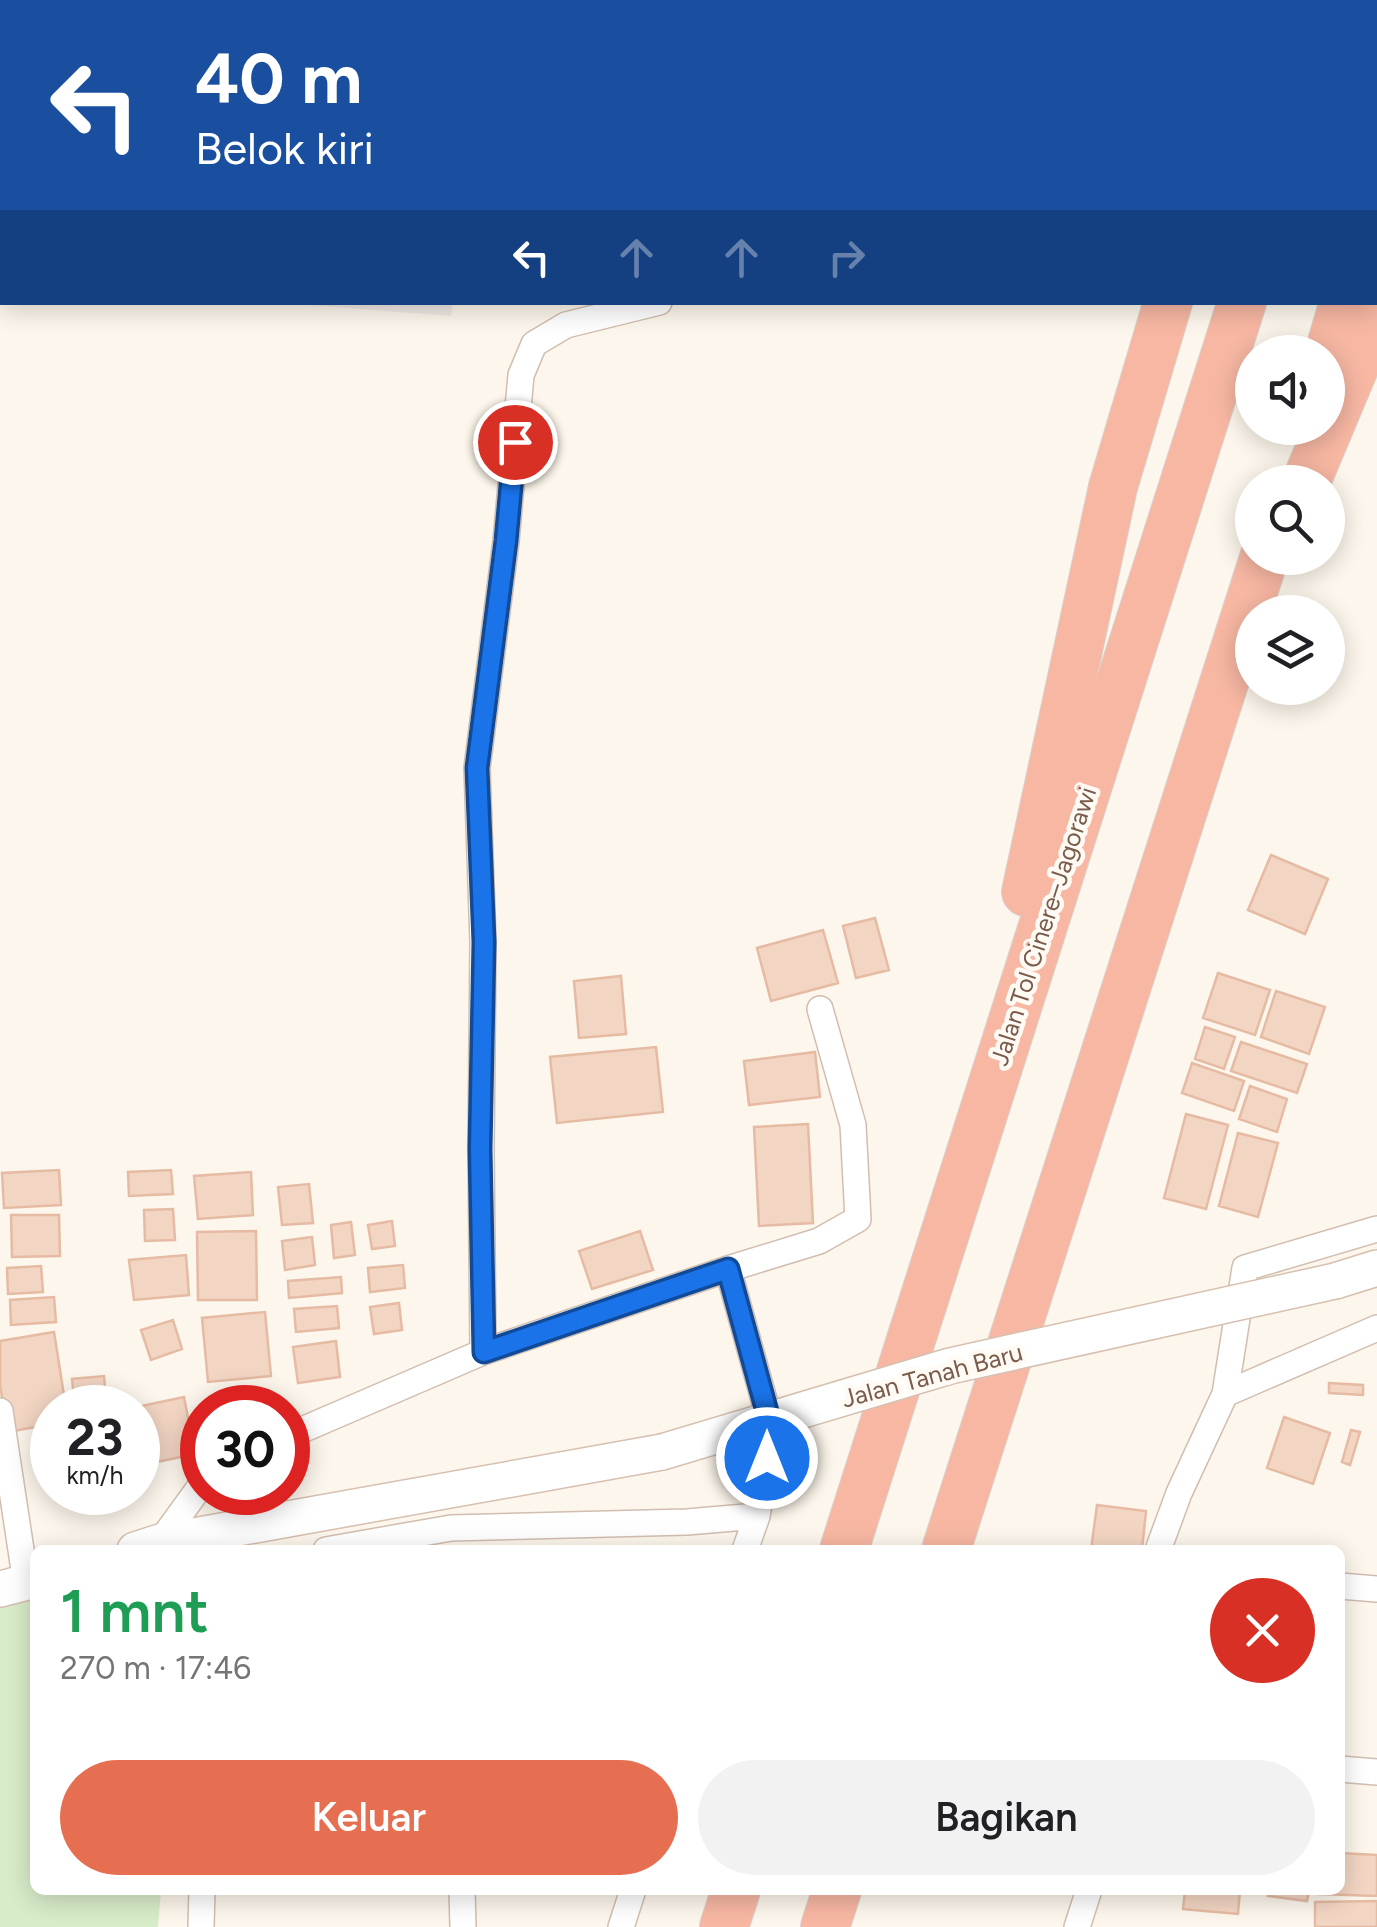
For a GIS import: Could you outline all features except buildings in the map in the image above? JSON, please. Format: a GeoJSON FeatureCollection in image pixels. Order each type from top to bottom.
{"type":"FeatureCollection","features":[{"type":"Feature","properties":{"kind":"highway"},"geometry":{"type":"LineString","coordinates":[[967,1164],[1112,488],[1167,305]]}},
{"type":"Feature","properties":{"kind":"highway","name":"Jalan Tol Cinere–Jagorawi"},"geometry":{"type":"LineString","coordinates":[[846,1545],[1241,305]]}},
{"type":"Feature","properties":{"kind":"highway"},"geometry":{"type":"LineString","coordinates":[[1334,335],[1343,305]]}},
{"type":"Feature","properties":{"kind":"highway"},"geometry":{"type":"LineString","coordinates":[[1313,465],[1377,313]]}},
{"type":"Feature","properties":{"kind":"highway"},"geometry":{"type":"LineString","coordinates":[[948,1545],[1259,575]]}},
{"type":"Feature","properties":{"kind":"highway"},"geometry":{"type":"LineString","coordinates":[[1231,662],[1268,575]]}},
{"type":"Feature","properties":{"kind":"highway"},"geometry":{"type":"LineString","coordinates":[[724,1927],[734,1895]]}},
{"type":"Feature","properties":{"kind":"highway"},"geometry":{"type":"LineString","coordinates":[[825,1927],[835,1895]]}},
{"type":"Feature","properties":{"kind":"main road","name":"Jalan Tanah Baru"},"geometry":{"type":"LineString","coordinates":[[172,1545],[422,1493],[662,1452],[950,1366],[1336,1281],[1377,1268]]}},
{"type":"Feature","properties":{"kind":"street"},"geometry":{"type":"LineString","coordinates":[[484,1352],[480,1167],[484,942],[477,768],[506,541],[521,375],[534,344],[566,326],[647,305]]}},
{"type":"Feature","properties":{"kind":"street"},"geometry":{"type":"LineString","coordinates":[[310,1427],[484,1352],[819,1241],[858,1219],[853,1125],[820,1009]]}},
{"type":"Feature","properties":{"kind":"street"},"geometry":{"type":"LineString","coordinates":[[1160,1545],[1179,1493],[1226,1394],[1245,1268],[1377,1229]]}},
{"type":"Feature","properties":{"kind":"street"},"geometry":{"type":"LineString","coordinates":[[728,1269],[772,1430],[757,1516],[747,1545]]}},
{"type":"Feature","properties":{"kind":"street"},"geometry":{"type":"LineString","coordinates":[[1226,1394],[1377,1328]]}},
{"type":"Feature","properties":{"kind":"street"},"geometry":{"type":"LineString","coordinates":[[0,1411],[20,1584]]}},
{"type":"Feature","properties":{"kind":"street"},"geometry":{"type":"LineString","coordinates":[[160,1545],[181,1515]]}},
{"type":"Feature","properties":{"kind":"street"},"geometry":{"type":"LineString","coordinates":[[383,1545],[757,1516]]}},
{"type":"Feature","properties":{"kind":"street"},"geometry":{"type":"LineString","coordinates":[[1345,1586],[1377,1589]]}},
{"type":"Feature","properties":{"kind":"street"},"geometry":{"type":"LineString","coordinates":[[1345,1769],[1377,1772]]}},
{"type":"Feature","properties":{"kind":"street"},"geometry":{"type":"LineString","coordinates":[[201,1927],[202,1895]]}},
{"type":"Feature","properties":{"kind":"street"},"geometry":{"type":"LineString","coordinates":[[462,1895],[463,1927]]}},
{"type":"Feature","properties":{"kind":"street"},"geometry":{"type":"LineString","coordinates":[[621,1927],[631,1895]]}},
{"type":"Feature","properties":{"kind":"street"},"geometry":{"type":"LineString","coordinates":[[1077,1927],[1087,1895]]}},
{"type":"Feature","properties":{"kind":"shaded area"},"geometry":{"type":"Polygon","coordinates":[[[307,305],[453,305],[451,316],[307,305]]]}},
{"type":"Feature","properties":{"kind":"green space"},"geometry":{"type":"Polygon","coordinates":[[[30,1594],[30,1895],[161,1895],[158,1927],[0,1927],[0,1602],[30,1594]]]}},
{"type":"Feature","properties":{"kind":"route"},"geometry":{"type":"LineString","coordinates":[[515,442],[477,768],[484,942],[480,1149],[484,1352],[728,1269],[772,1430],[767,1458]]}}]}
